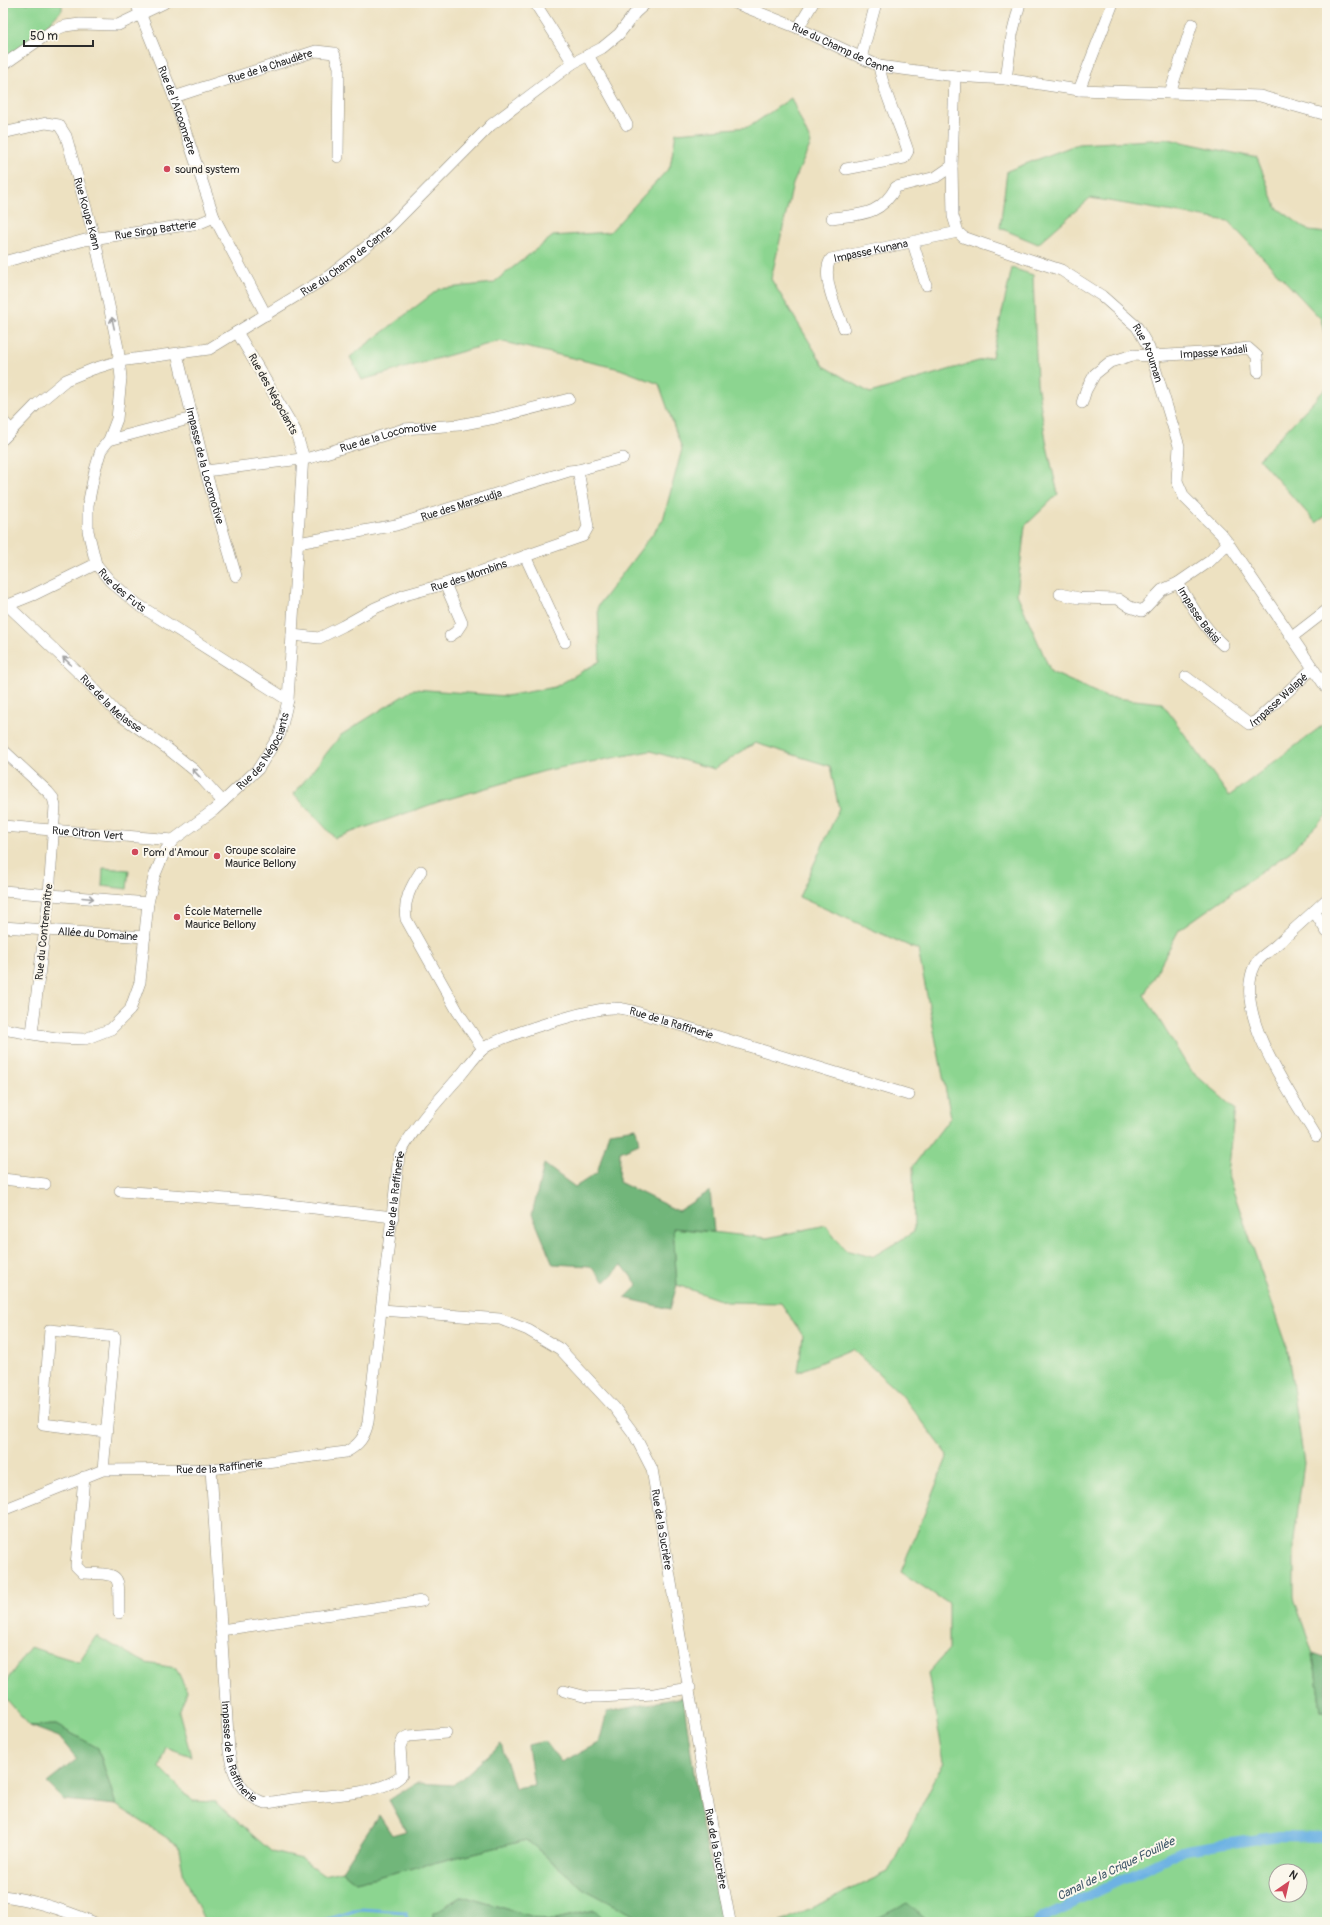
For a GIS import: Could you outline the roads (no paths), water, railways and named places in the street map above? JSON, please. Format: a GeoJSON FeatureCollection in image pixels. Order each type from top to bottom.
{"type":"FeatureCollection","features":[{"type":"Feature","properties":{"kind":"street","name":"Rue de l'Alcoometre"},"geometry":{"type":"LineString","coordinates":[[136,3],[174,97],[214,217],[266,315]]}},
{"type":"Feature","properties":{"kind":"street"},"geometry":{"type":"LineString","coordinates":[[3,65],[52,31],[65,26],[80,24],[118,25],[164,3]]}},
{"type":"Feature","properties":{"kind":"street"},"geometry":{"type":"LineString","coordinates":[[535,3],[573,63]]}},
{"type":"Feature","properties":{"kind":"street","name":"Rue du Champ de Canne"},"geometry":{"type":"LineString","coordinates":[[3,439],[36,405],[66,380],[93,369],[118,362],[209,349],[329,276],[386,231],[491,125],[573,63],[602,48],[619,34],[635,13],[646,3]]}},
{"type":"Feature","properties":{"kind":"street","name":"Rue du Champ de Canne"},"geometry":{"type":"LineString","coordinates":[[735,3],[798,28],[879,66],[955,76],[1006,79],[1079,90],[1260,96],[1327,115]]}},
{"type":"Feature","properties":{"kind":"street"},"geometry":{"type":"LineString","coordinates":[[798,28],[813,3]]}},
{"type":"Feature","properties":{"kind":"street"},"geometry":{"type":"LineString","coordinates":[[861,58],[876,3]]}},
{"type":"Feature","properties":{"kind":"street"},"geometry":{"type":"LineString","coordinates":[[1006,79],[1012,35],[1020,3]]}},
{"type":"Feature","properties":{"kind":"street"},"geometry":{"type":"LineString","coordinates":[[1079,90],[1113,3]]}},
{"type":"Feature","properties":{"kind":"street"},"geometry":{"type":"LineString","coordinates":[[1170,93],[1192,24]]}},
{"type":"Feature","properties":{"kind":"street","name":"Rue de la Chaudière"},"geometry":{"type":"LineString","coordinates":[[174,97],[316,51],[334,53],[339,67],[338,157]]}},
{"type":"Feature","properties":{"kind":"street"},"geometry":{"type":"LineString","coordinates":[[588,55],[627,125]]}},
{"type":"Feature","properties":{"kind":"street"},"geometry":{"type":"LineString","coordinates":[[846,169],[904,158],[908,151],[899,124],[882,86],[879,66]]}},
{"type":"Feature","properties":{"kind":"street"},"geometry":{"type":"LineString","coordinates":[[955,76],[952,166],[953,216],[958,232]]}},
{"type":"Feature","properties":{"kind":"street","name":"Rue Koupe Kann"},"geometry":{"type":"LineString","coordinates":[[3,133],[46,123],[58,125],[66,136],[96,240],[118,348],[118,362]]}},
{"type":"Feature","properties":{"kind":"street"},"geometry":{"type":"LineString","coordinates":[[832,218],[868,214],[884,204],[896,187],[936,177],[952,166]]}},
{"type":"Feature","properties":{"kind":"street","name":"Rue Sirop Batterie"},"geometry":{"type":"LineString","coordinates":[[3,262],[86,240],[96,240],[200,223],[214,217]]}},
{"type":"Feature","properties":{"kind":"street","name":"Impasse Kunana"},"geometry":{"type":"LineString","coordinates":[[844,328],[832,297],[827,264],[831,259],[913,243],[958,232]]}},
{"type":"Feature","properties":{"kind":"street","name":"Rue Arouman"},"geometry":{"type":"LineString","coordinates":[[958,232],[964,237],[1061,270],[1102,296],[1137,327],[1149,348],[1179,446],[1177,481],[1184,498],[1221,534],[1228,543],[1292,637],[1312,670],[1327,689]]}},
{"type":"Feature","properties":{"kind":"street"},"geometry":{"type":"LineString","coordinates":[[913,243],[926,285]]}},
{"type":"Feature","properties":{"kind":"street","name":"Rue des Négociants"},"geometry":{"type":"LineString","coordinates":[[3,1029],[56,1038],[84,1039],[111,1029],[130,1010],[140,982],[148,903],[154,877],[164,853],[173,840],[223,802],[258,769],[280,734],[288,700],[298,543],[298,509],[303,458],[295,430],[238,332]]}},
{"type":"Feature","properties":{"kind":"street","name":"Impasse Kadali"},"geometry":{"type":"LineString","coordinates":[[1082,403],[1086,390],[1095,374],[1110,362],[1133,355],[1151,356],[1219,352],[1248,348],[1257,356],[1258,372]]}},
{"type":"Feature","properties":{"kind":"street","name":"Impasse de la Locomotive"},"geometry":{"type":"LineString","coordinates":[[177,354],[206,471],[236,576]]}},
{"type":"Feature","properties":{"kind":"street","name":"Rue des Futs"},"geometry":{"type":"LineString","coordinates":[[118,362],[121,393],[117,419],[109,440],[101,450],[94,470],[88,505],[88,531],[96,564],[110,581],[136,604],[288,700]]}},
{"type":"Feature","properties":{"kind":"street","name":"Rue de la Locomotive"},"geometry":{"type":"LineString","coordinates":[[206,471],[303,458],[404,429],[459,425],[569,399]]}},
{"type":"Feature","properties":{"kind":"street"},"geometry":{"type":"LineString","coordinates":[[109,440],[193,418]]}},
{"type":"Feature","properties":{"kind":"street"},"geometry":{"type":"LineString","coordinates":[[3,421],[11,430]]}},
{"type":"Feature","properties":{"kind":"street","name":"Rue des Maracudja"},"geometry":{"type":"LineString","coordinates":[[298,543],[396,525],[569,471],[623,458]]}},
{"type":"Feature","properties":{"kind":"street","name":"Rue des Mombins"},"geometry":{"type":"LineString","coordinates":[[292,635],[319,638],[392,601],[582,536],[588,528],[578,470]]}},
{"type":"Feature","properties":{"kind":"street","name":"Impasse Bakisi"},"geometry":{"type":"LineString","coordinates":[[1060,594],[1079,598],[1118,599],[1130,607],[1142,610],[1162,590],[1178,583],[1210,561],[1228,543]]}},
{"type":"Feature","properties":{"kind":"street"},"geometry":{"type":"LineString","coordinates":[[525,556],[565,642]]}},
{"type":"Feature","properties":{"kind":"street"},"geometry":{"type":"LineString","coordinates":[[4,605],[33,595],[96,564]]}},
{"type":"Feature","properties":{"kind":"street","name":"Impasse Bakisi"},"geometry":{"type":"LineString","coordinates":[[1178,583],[1196,613],[1214,636],[1223,644]]}},
{"type":"Feature","properties":{"kind":"street"},"geometry":{"type":"LineString","coordinates":[[445,584],[462,624],[456,632],[450,636]]}},
{"type":"Feature","properties":{"kind":"street","name":"Rue de la Melasse"},"geometry":{"type":"LineString","coordinates":[[4,605],[82,676],[116,713],[184,762],[223,802]]}},
{"type":"Feature","properties":{"kind":"street"},"geometry":{"type":"LineString","coordinates":[[1292,637],[1327,610]]}},
{"type":"Feature","properties":{"kind":"street","name":"Impasse Walapé"},"geometry":{"type":"LineString","coordinates":[[1186,677],[1249,724],[1256,721],[1312,670]]}},
{"type":"Feature","properties":{"kind":"street","name":"Rue du Contremaître"},"geometry":{"type":"LineString","coordinates":[[3,750],[48,792],[53,798],[55,806],[49,895],[32,1033]]}},
{"type":"Feature","properties":{"kind":"street","name":"Rue Citron Vert"},"geometry":{"type":"LineString","coordinates":[[3,826],[173,840]]}},
{"type":"Feature","properties":{"kind":"street"},"geometry":{"type":"LineString","coordinates":[[420,871],[407,898],[404,909],[406,919],[458,1012],[483,1049]]}},
{"type":"Feature","properties":{"kind":"street"},"geometry":{"type":"LineString","coordinates":[[3,891],[148,903]]}},
{"type":"Feature","properties":{"kind":"street"},"geometry":{"type":"LineString","coordinates":[[1316,1136],[1275,1067],[1258,1033],[1252,1016],[1249,990],[1255,963],[1327,899]]}},
{"type":"Feature","properties":{"kind":"street"},"geometry":{"type":"LineString","coordinates":[[1314,911],[1327,932]]}},
{"type":"Feature","properties":{"kind":"street","name":"Allée du Domaine"},"geometry":{"type":"LineString","coordinates":[[3,927],[145,937]]}},
{"type":"Feature","properties":{"kind":"street","name":"Rue de la Raffinerie"},"geometry":{"type":"LineString","coordinates":[[3,1510],[103,1470],[211,1469],[346,1452],[354,1448],[364,1437],[367,1428],[399,1156],[406,1141],[426,1114],[483,1049],[500,1040],[562,1019],[598,1010],[615,1008],[653,1017],[909,1095]]}},
{"type":"Feature","properties":{"kind":"street"},"geometry":{"type":"LineString","coordinates":[[3,1179],[45,1184]]}},
{"type":"Feature","properties":{"kind":"street"},"geometry":{"type":"LineString","coordinates":[[120,1191],[253,1201],[393,1217]]}},
{"type":"Feature","properties":{"kind":"street","name":"Rue de la Sucrière"},"geometry":{"type":"LineString","coordinates":[[382,1310],[500,1319],[528,1330],[560,1350],[614,1407],[634,1434],[652,1469],[690,1688],[708,1804],[730,1921]]}},
{"type":"Feature","properties":{"kind":"street"},"geometry":{"type":"LineString","coordinates":[[103,1470],[115,1337],[50,1330],[43,1424],[106,1432]]}},
{"type":"Feature","properties":{"kind":"street","name":"Impasse de la Raffinerie"},"geometry":{"type":"LineString","coordinates":[[211,1469],[231,1762],[240,1786],[245,1792],[256,1800],[265,1803],[351,1793],[390,1783],[397,1780],[402,1775],[400,1747],[403,1739],[409,1736],[446,1733]]}},
{"type":"Feature","properties":{"kind":"street"},"geometry":{"type":"LineString","coordinates":[[84,1477],[76,1566],[82,1573],[108,1574],[114,1576],[118,1581],[119,1613]]}},
{"type":"Feature","properties":{"kind":"street"},"geometry":{"type":"LineString","coordinates":[[221,1630],[422,1601]]}},
{"type":"Feature","properties":{"kind":"street"},"geometry":{"type":"LineString","coordinates":[[564,1691],[587,1697],[600,1697],[654,1694],[690,1688]]}},
{"type":"Feature","properties":{"kind":"street"},"geometry":{"type":"LineString","coordinates":[[3,1896],[20,1898],[93,1922]]}},
{"type":"Feature","properties":{"kind":"waterway","name":"Canal de la Crique Fouillée"},"geometry":{"type":"LineString","coordinates":[[1037,1922],[1044,1917],[1185,1850],[1279,1836],[1327,1837]]}},
{"type":"Feature","properties":{"kind":"waterway"},"geometry":{"type":"LineString","coordinates":[[320,1922],[360,1909],[406,1912],[407,1922]]}},
{"type":"Feature","properties":{"kind":"place","name":"sound system"},"geometry":{"type":"Point","coordinates":[167,169]}},
{"type":"Feature","properties":{"kind":"place","name":"Pom' d'Amour"},"geometry":{"type":"Point","coordinates":[135,852]}},
{"type":"Feature","properties":{"kind":"place","name":"Groupe scolaire Maurice Bellony"},"geometry":{"type":"Point","coordinates":[217,856]}},
{"type":"Feature","properties":{"kind":"place","name":"École Maternelle Maurice Bellony"},"geometry":{"type":"Point","coordinates":[177,917]}}]}
